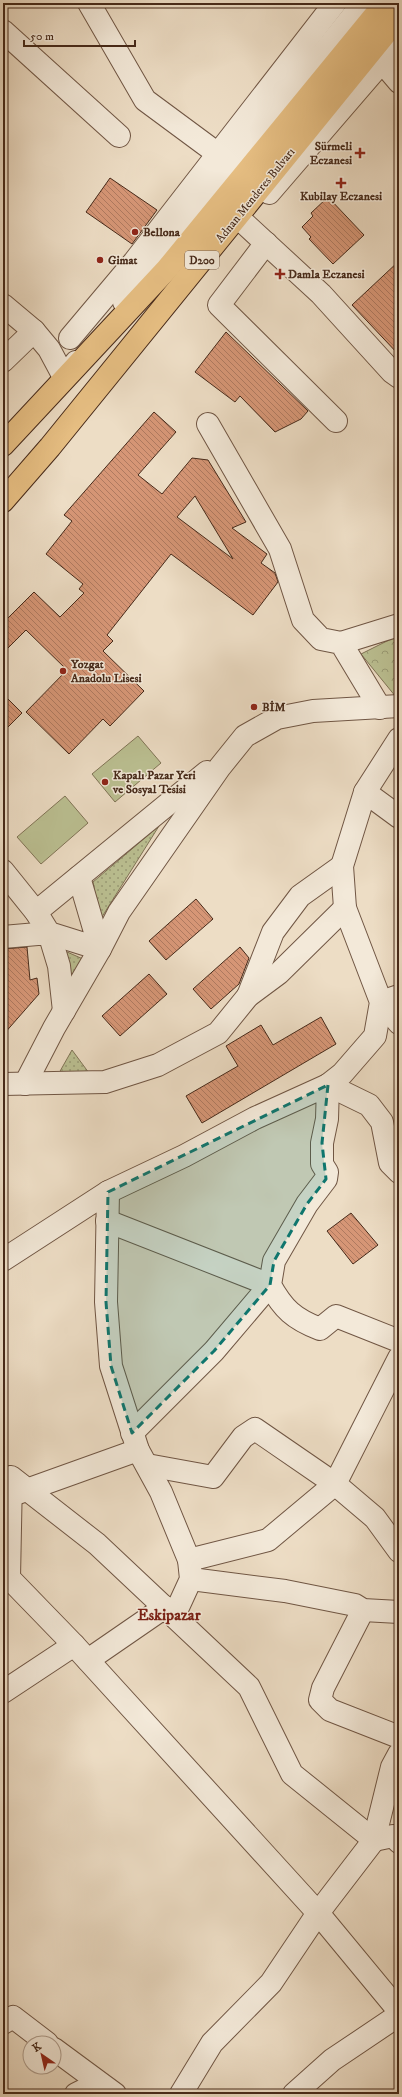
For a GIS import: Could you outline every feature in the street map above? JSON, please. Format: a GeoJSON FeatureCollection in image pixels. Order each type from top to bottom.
{"type":"FeatureCollection","features":[{"type":"Feature","properties":{"kind":"highway","name":"Adnan Menderes Bulvarı"},"geometry":{"type":"LineString","coordinates":[[3,446],[96,341],[166,269],[385,3]]}},
{"type":"Feature","properties":{"kind":"highway","name":"Adnan Menderes Bulvarı"},"geometry":{"type":"LineString","coordinates":[[3,501],[50,447],[399,17]]}},
{"type":"Feature","properties":{"kind":"street"},"geometry":{"type":"LineString","coordinates":[[89,3],[145,100],[218,154]]}},
{"type":"Feature","properties":{"kind":"street"},"geometry":{"type":"LineString","coordinates":[[70,338],[134,262],[335,3]]}},
{"type":"Feature","properties":{"kind":"street"},"geometry":{"type":"LineString","coordinates":[[3,302],[49,329],[70,338],[96,341],[363,3]]}},
{"type":"Feature","properties":{"kind":"street"},"geometry":{"type":"LineString","coordinates":[[3,31],[119,136]]}},
{"type":"Feature","properties":{"kind":"street"},"geometry":{"type":"LineString","coordinates":[[50,447],[399,42]]}},
{"type":"Feature","properties":{"kind":"street"},"geometry":{"type":"LineString","coordinates":[[382,62],[399,82]]}},
{"type":"Feature","properties":{"kind":"street"},"geometry":{"type":"LineString","coordinates":[[244,223],[321,294],[392,372],[399,377]]}},
{"type":"Feature","properties":{"kind":"street"},"geometry":{"type":"LineString","coordinates":[[266,243],[218,305],[336,421]]}},
{"type":"Feature","properties":{"kind":"street"},"geometry":{"type":"LineString","coordinates":[[3,305],[34,331],[50,349],[64,377]]}},
{"type":"Feature","properties":{"kind":"street"},"geometry":{"type":"LineString","coordinates":[[3,361],[34,331]]}},
{"type":"Feature","properties":{"kind":"street"},"geometry":{"type":"LineString","coordinates":[[208,424],[280,549],[303,620],[321,639],[341,643],[399,625]]}},
{"type":"Feature","properties":{"kind":"street"},"geometry":{"type":"LineString","coordinates":[[341,643],[389,707]]}},
{"type":"Feature","properties":{"kind":"street"},"geometry":{"type":"LineString","coordinates":[[25,1084],[119,912],[230,754],[245,736],[277,718],[313,711],[389,707]]}},
{"type":"Feature","properties":{"kind":"street"},"geometry":{"type":"LineString","coordinates":[[399,739],[365,792],[342,866],[345,908],[390,999],[399,1023]]}},
{"type":"Feature","properties":{"kind":"street"},"geometry":{"type":"LineString","coordinates":[[36,912],[230,754]]}},
{"type":"Feature","properties":{"kind":"street"},"geometry":{"type":"LineString","coordinates":[[365,792],[399,817]]}},
{"type":"Feature","properties":{"kind":"street"},"geometry":{"type":"LineString","coordinates":[[248,996],[273,932],[300,896],[342,866]]}},
{"type":"Feature","properties":{"kind":"street"},"geometry":{"type":"LineString","coordinates":[[3,871],[36,912],[49,933],[59,966],[64,1011]]}},
{"type":"Feature","properties":{"kind":"street"},"geometry":{"type":"LineString","coordinates":[[78,877],[100,949]]}},
{"type":"Feature","properties":{"kind":"street"},"geometry":{"type":"LineString","coordinates":[[3,1084],[105,1082],[158,1065],[218,1033],[248,996],[279,973],[345,908]]}},
{"type":"Feature","properties":{"kind":"street"},"geometry":{"type":"LineString","coordinates":[[3,937],[49,933],[100,949]]}},
{"type":"Feature","properties":{"kind":"street"},"geometry":{"type":"LineString","coordinates":[[3,1260],[108,1192],[184,1156],[255,1118],[328,1085],[342,1074],[375,1036],[390,999]]}},
{"type":"Feature","properties":{"kind":"street"},"geometry":{"type":"LineString","coordinates":[[328,1085],[369,1105],[382,1122],[390,1163],[399,1172]]}},
{"type":"Feature","properties":{"kind":"street"},"geometry":{"type":"LineString","coordinates":[[139,1449],[214,1352],[270,1285],[274,1261],[307,1204],[326,1179],[326,1172],[322,1164],[322,1143],[327,1119],[328,1085]]}},
{"type":"Feature","properties":{"kind":"street"},"geometry":{"type":"LineString","coordinates":[[108,1192],[106,1302],[111,1366],[139,1449],[161,1492],[190,1570]]}},
{"type":"Feature","properties":{"kind":"street"},"geometry":{"type":"LineString","coordinates":[[107,1221],[270,1285],[276,1297],[294,1317],[309,1325],[320,1329],[336,1316],[399,1341]]}},
{"type":"Feature","properties":{"kind":"street"},"geometry":{"type":"LineString","coordinates":[[3,1692],[81,1652],[170,1611],[190,1570],[268,1540],[335,1484],[399,1358]]}},
{"type":"Feature","properties":{"kind":"street"},"geometry":{"type":"LineString","coordinates":[[13,1483],[139,1449],[213,1477],[243,1437],[255,1429],[335,1484],[375,1518],[399,1551]]}},
{"type":"Feature","properties":{"kind":"street"},"geometry":{"type":"LineString","coordinates":[[13,1483],[97,1544],[170,1611],[249,1687],[292,1774],[374,1840]]}},
{"type":"Feature","properties":{"kind":"street"},"geometry":{"type":"LineString","coordinates":[[13,1483],[9,1578],[81,1652],[318,1913],[399,2011]]}},
{"type":"Feature","properties":{"kind":"street"},"geometry":{"type":"LineString","coordinates":[[190,1570],[355,1605],[363,1610],[399,1612]]}},
{"type":"Feature","properties":{"kind":"street"},"geometry":{"type":"LineString","coordinates":[[363,1610],[323,1688],[320,1700],[330,1710],[399,1737]]}},
{"type":"Feature","properties":{"kind":"street"},"geometry":{"type":"LineString","coordinates":[[181,2094],[212,2043],[271,1983],[318,1913],[374,1840],[392,1767],[399,1754]]}},
{"type":"Feature","properties":{"kind":"street"},"geometry":{"type":"LineString","coordinates":[[374,1840],[393,1836],[399,1842]]}},
{"type":"Feature","properties":{"kind":"street"},"geometry":{"type":"LineString","coordinates":[[294,2094],[332,2060],[399,2015]]}},
{"type":"Feature","properties":{"kind":"street"},"geometry":{"type":"LineString","coordinates":[[3,2023],[13,2017],[37,2035]]}},
{"type":"Feature","properties":{"kind":"street"},"geometry":{"type":"LineString","coordinates":[[62,2055],[106,2088]]}},
{"type":"Feature","properties":{"kind":"street"},"geometry":{"type":"LineString","coordinates":[[76,2094],[106,2088]]}},
{"type":"Feature","properties":{"kind":"highlighted area"},"geometry":{"type":"Polygon","coordinates":[[[328,1085],[322,1143],[326,1179],[307,1204],[274,1261],[270,1285],[214,1351],[132,1433],[111,1366],[106,1302],[108,1192],[328,1085]]]}},
{"type":"Feature","properties":{"kind":"green space"},"geometry":{"type":"Polygon","coordinates":[[[399,635],[399,693],[396,697],[361,654],[399,635]]]}},
{"type":"Feature","properties":{"kind":"green space"},"geometry":{"type":"Polygon","coordinates":[[[138,736],[161,763],[115,802],[92,774],[138,736]]]}},
{"type":"Feature","properties":{"kind":"green space"},"geometry":{"type":"Polygon","coordinates":[[[65,796],[88,823],[41,864],[17,837],[65,796]]]}},
{"type":"Feature","properties":{"kind":"green space"},"geometry":{"type":"Polygon","coordinates":[[[159,826],[100,920],[93,882],[159,826]]]}},
{"type":"Feature","properties":{"kind":"green space"},"geometry":{"type":"Polygon","coordinates":[[[58,948],[83,959],[69,986],[58,948]]]}},
{"type":"Feature","properties":{"kind":"green space"},"geometry":{"type":"Polygon","coordinates":[[[72,1050],[89,1073],[59,1073],[72,1050]]]}},
{"type":"Feature","properties":{"kind":"building"},"geometry":{"type":"Polygon","coordinates":[[[110,178],[157,210],[132,244],[86,212],[110,178]]]}},
{"type":"Feature","properties":{"kind":"building"},"geometry":{"type":"Polygon","coordinates":[[[328,197],[364,235],[333,264],[309,239],[311,237],[302,227],[313,216],[311,213],[328,197]]]}},
{"type":"Feature","properties":{"kind":"building"},"geometry":{"type":"Polygon","coordinates":[[[399,261],[399,355],[352,305],[399,261]]]}},
{"type":"Feature","properties":{"kind":"building"},"geometry":{"type":"Polygon","coordinates":[[[226,332],[308,411],[301,419],[275,432],[240,396],[235,402],[195,372],[226,332]]]}},
{"type":"Feature","properties":{"kind":"building"},"geometry":{"type":"Polygon","coordinates":[[[154,412],[176,432],[138,475],[162,494],[192,458],[208,460],[246,522],[232,528],[267,554],[261,563],[275,573],[278,582],[253,615],[171,554],[107,635],[113,641],[103,651],[144,691],[110,726],[103,719],[69,754],[26,712],[67,670],[26,630],[3,653],[3,623],[34,592],[60,617],[84,593],[79,589],[83,584],[46,554],[72,521],[64,515],[154,412]],[[195,496],[177,517],[233,559],[195,496]]]}},
{"type":"Feature","properties":{"kind":"building"},"geometry":{"type":"Polygon","coordinates":[[[3,694],[22,713],[3,732],[3,694]]]}},
{"type":"Feature","properties":{"kind":"building"},"geometry":{"type":"Polygon","coordinates":[[[196,899],[213,919],[166,960],[149,941],[196,899]]]}},
{"type":"Feature","properties":{"kind":"building"},"geometry":{"type":"Polygon","coordinates":[[[27,947],[30,980],[37,978],[39,994],[3,1035],[3,949],[27,947]]]}},
{"type":"Feature","properties":{"kind":"building"},"geometry":{"type":"Polygon","coordinates":[[[240,947],[249,958],[239,984],[211,1009],[193,989],[240,947]]]}},
{"type":"Feature","properties":{"kind":"building"},"geometry":{"type":"Polygon","coordinates":[[[149,974],[167,994],[120,1036],[102,1016],[149,974]]]}},
{"type":"Feature","properties":{"kind":"building"},"geometry":{"type":"Polygon","coordinates":[[[321,1017],[336,1044],[202,1123],[186,1096],[238,1066],[226,1046],[261,1025],[273,1045],[321,1017]]]}},
{"type":"Feature","properties":{"kind":"building"},"geometry":{"type":"Polygon","coordinates":[[[351,1213],[378,1245],[353,1264],[327,1231],[351,1213]]]}},
{"type":"Feature","properties":{"kind":"place","name":"Sürmeli Eczanesi"},"geometry":{"type":"Point","coordinates":[360,153]}},
{"type":"Feature","properties":{"kind":"place","name":"Kubilay Eczanesi"},"geometry":{"type":"Point","coordinates":[341,183]}},
{"type":"Feature","properties":{"kind":"place","name":"Bellona"},"geometry":{"type":"Point","coordinates":[135,232]}},
{"type":"Feature","properties":{"kind":"place","name":"Gimat"},"geometry":{"type":"Point","coordinates":[100,260]}},
{"type":"Feature","properties":{"kind":"place","name":"Damla Eczanesi"},"geometry":{"type":"Point","coordinates":[280,274]}},
{"type":"Feature","properties":{"kind":"place","name":"Yozgat Anadolu Lisesi"},"geometry":{"type":"Point","coordinates":[63,671]}},
{"type":"Feature","properties":{"kind":"place","name":"BİM"},"geometry":{"type":"Point","coordinates":[254,707]}},
{"type":"Feature","properties":{"kind":"place","name":"Kapalı Pazar Yeri ve Sosyal Tesisi"},"geometry":{"type":"Point","coordinates":[105,782]}},
{"type":"Feature","properties":{"kind":"district","name":"Eskipazar"},"geometry":{"type":"Point","coordinates":[169,1614]}}]}
